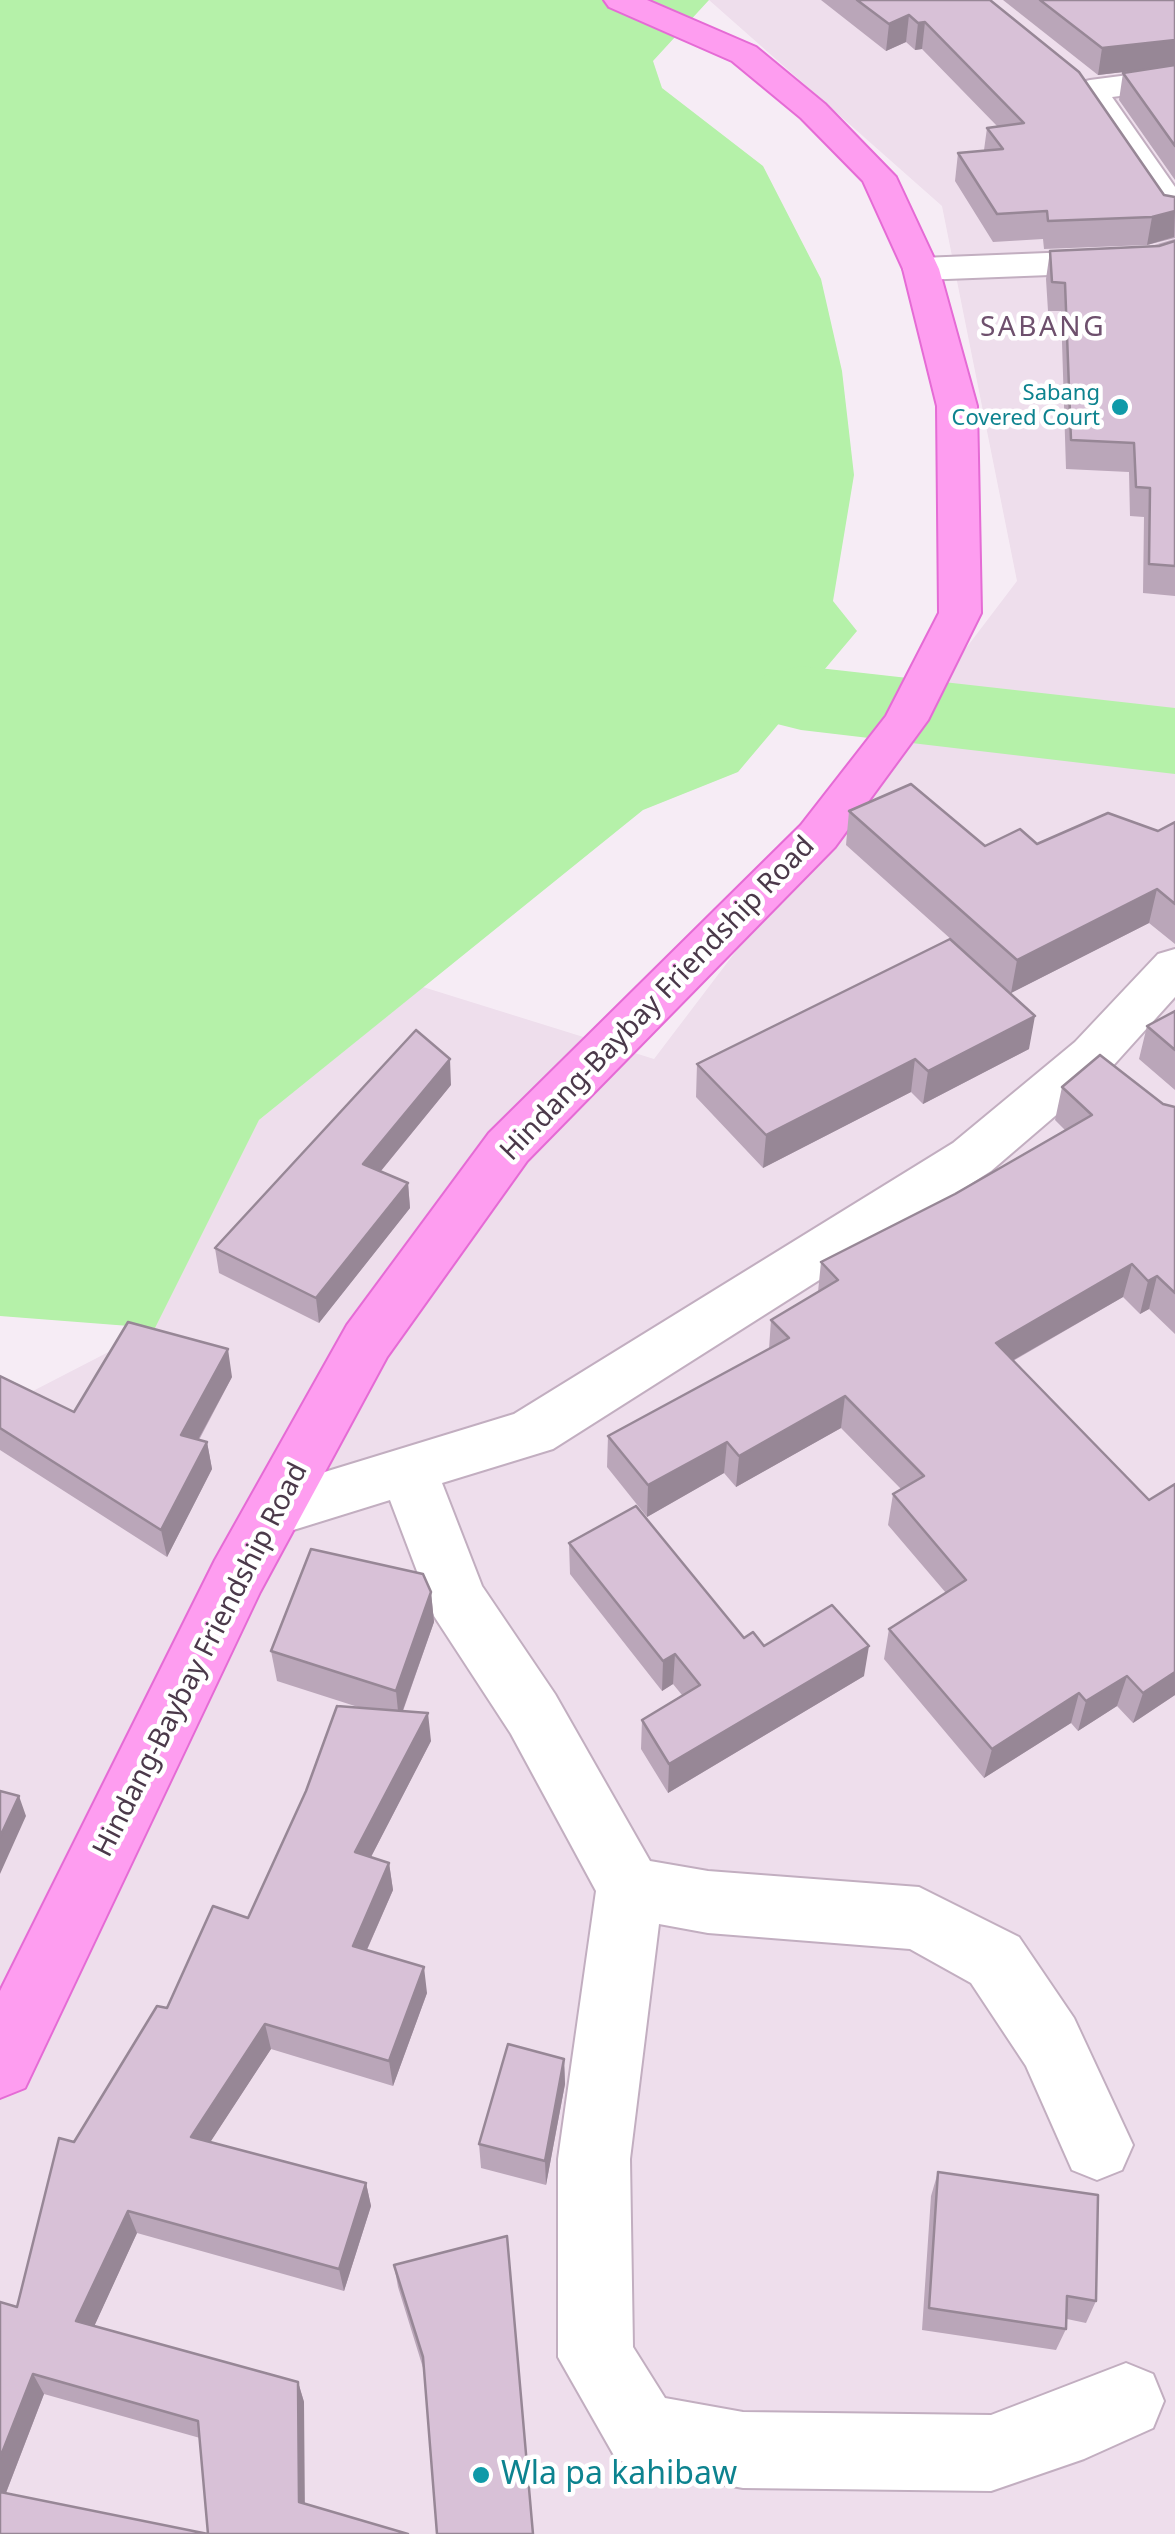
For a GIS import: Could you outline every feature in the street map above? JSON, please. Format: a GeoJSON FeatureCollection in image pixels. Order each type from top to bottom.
{"type":"FeatureCollection","features":[{"type":"Feature","properties":{"kind":"main road","name":"Hindang-Baybay Friendship Road"},"geometry":{"type":"LineString","coordinates":[[0,2064],[236,1578],[367,1341],[508,1147],[818,836],[906,720],[960,613],[956,406],[921,269],[879,177],[813,111],[744,54],[620,0]]}},
{"type":"Feature","properties":{"kind":"street"},"geometry":{"type":"LineString","coordinates":[[1062,67],[1090,90],[1175,213]]}},
{"type":"Feature","properties":{"kind":"street"},"geometry":{"type":"LineString","coordinates":[[1090,90],[1175,79]]}},
{"type":"Feature","properties":{"kind":"street"},"geometry":{"type":"LineString","coordinates":[[921,269],[1154,260],[1175,252]]}},
{"type":"Feature","properties":{"kind":"street"},"geometry":{"type":"LineString","coordinates":[[274,1511],[532,1432],[1108,1068],[1175,966]]}},
{"type":"Feature","properties":{"kind":"street"},"geometry":{"type":"LineString","coordinates":[[408,1470],[456,1598],[532,1714],[630,1888],[594,2158],[596,2357],[643,2432],[742,2450],[992,2453],[1084,2421],[1126,2401]]}},
{"type":"Feature","properties":{"kind":"street"},"geometry":{"type":"LineString","coordinates":[[630,1888],[708,1902],[918,1918],[980,1951],[995,1960],[1050,2042],[1097,2144]]}},
{"type":"Feature","properties":{"kind":"shaded area"},"geometry":{"type":"Polygon","coordinates":[[[0,0],[709,0],[653,61],[662,88],[763,166],[821,279],[842,371],[854,475],[833,601],[857,631],[738,772],[643,810],[259,1120],[155,1328],[0,1316],[0,0]]]}},
{"type":"Feature","properties":{"kind":"shaded area"},"geometry":{"type":"Polygon","coordinates":[[[709,0],[1175,0],[1175,2534],[0,2534],[0,1408],[155,1328],[259,1120],[423,987],[654,1059],[1017,581],[942,206],[709,0]]]}},
{"type":"Feature","properties":{"kind":"building"},"geometry":{"type":"Polygon","coordinates":[[[857,0],[990,0],[1079,72],[1164,195],[1175,197],[1175,211],[1152,217],[1048,221],[1047,211],[997,214],[958,153],[1003,149],[987,128],[1024,123],[925,22],[918,23],[909,15],[889,24],[857,0]]]}},
{"type":"Feature","properties":{"kind":"building"},"geometry":{"type":"Polygon","coordinates":[[[1040,0],[1175,0],[1175,40],[1102,48],[1040,0]]]}},
{"type":"Feature","properties":{"kind":"building"},"geometry":{"type":"Polygon","coordinates":[[[1175,65],[1175,146],[1123,73],[1175,65]]]}},
{"type":"Feature","properties":{"kind":"building"},"geometry":{"type":"Polygon","coordinates":[[[1175,241],[1175,566],[1149,564],[1150,488],[1136,487],[1134,443],[1071,440],[1065,283],[1052,282],[1050,251],[1159,246],[1175,241]]]}},
{"type":"Feature","properties":{"kind":"building"},"geometry":{"type":"Polygon","coordinates":[[[911,784],[985,846],[1020,829],[1037,844],[1108,813],[1158,831],[1175,822],[1175,904],[1157,889],[1017,960],[849,811],[911,784]]]}},
{"type":"Feature","properties":{"kind":"building"},"geometry":{"type":"Polygon","coordinates":[[[950,939],[1035,1016],[928,1071],[915,1059],[766,1135],[697,1064],[950,939]]]}},
{"type":"Feature","properties":{"kind":"building"},"geometry":{"type":"Polygon","coordinates":[[[1175,1011],[1175,1050],[1147,1026],[1175,1011]]]}},
{"type":"Feature","properties":{"kind":"building"},"geometry":{"type":"Polygon","coordinates":[[[416,1030],[450,1059],[363,1164],[408,1183],[316,1298],[215,1248],[416,1030]]]}},
{"type":"Feature","properties":{"kind":"building"},"geometry":{"type":"Polygon","coordinates":[[[1100,1055],[1163,1104],[1175,1107],[1175,1293],[1157,1276],[1148,1281],[1132,1264],[996,1343],[1149,1500],[1175,1484],[1175,1672],[1143,1693],[1127,1676],[1086,1701],[1079,1693],[992,1749],[889,1629],[966,1580],[893,1494],[924,1476],[845,1396],[739,1456],[727,1442],[648,1485],[608,1436],[789,1338],[771,1320],[838,1280],[821,1262],[955,1194],[1092,1115],[1062,1087],[1100,1055]]]}},
{"type":"Feature","properties":{"kind":"building"},"geometry":{"type":"Polygon","coordinates":[[[128,1322],[228,1349],[181,1435],[207,1442],[161,1530],[0,1428],[0,1376],[74,1412],[128,1322]]]}},
{"type":"Feature","properties":{"kind":"building"},"geometry":{"type":"Polygon","coordinates":[[[636,1506],[744,1638],[753,1632],[764,1646],[832,1605],[869,1646],[669,1764],[642,1720],[700,1685],[675,1654],[663,1661],[569,1543],[636,1506]]]}},
{"type":"Feature","properties":{"kind":"building"},"geometry":{"type":"Polygon","coordinates":[[[311,1549],[423,1574],[431,1592],[396,1691],[271,1651],[311,1549]]]}},
{"type":"Feature","properties":{"kind":"building"},"geometry":{"type":"Polygon","coordinates":[[[337,1706],[428,1713],[355,1852],[389,1863],[353,1946],[424,1967],[389,2061],[265,2024],[191,2137],[366,2183],[339,2269],[128,2211],[76,2321],[298,2382],[299,2502],[408,2534],[208,2534],[198,2421],[33,2374],[0,2458],[0,2302],[17,2307],[59,2138],[74,2142],[157,2006],[167,2008],[213,1906],[248,1918],[306,1791],[337,1706]]]}},
{"type":"Feature","properties":{"kind":"building"},"geometry":{"type":"Polygon","coordinates":[[[0,1791],[19,1796],[0,1837],[0,1791]]]}},
{"type":"Feature","properties":{"kind":"building"},"geometry":{"type":"Polygon","coordinates":[[[508,2044],[564,2059],[545,2161],[479,2144],[508,2044]]]}},
{"type":"Feature","properties":{"kind":"building"},"geometry":{"type":"Polygon","coordinates":[[[938,2172],[1098,2195],[1096,2301],[1067,2296],[1066,2329],[929,2308],[938,2172]]]}},
{"type":"Feature","properties":{"kind":"building"},"geometry":{"type":"Polygon","coordinates":[[[507,2236],[533,2534],[437,2534],[423,2357],[394,2265],[507,2236]]]}},
{"type":"Feature","properties":{"kind":"building"},"geometry":{"type":"Polygon","coordinates":[[[0,2492],[208,2534],[0,2534],[0,2492]]]}},
{"type":"Feature","properties":{"kind":"waterway"},"geometry":{"type":"LineString","coordinates":[[801,698],[1175,741]]}},
{"type":"Feature","properties":{"kind":"place","name":"Sabang Covered Court"},"geometry":{"type":"Point","coordinates":[1120,407]}},
{"type":"Feature","properties":{"kind":"place","name":"Wla pa kahibaw"},"geometry":{"type":"Point","coordinates":[481,2475]}},
{"type":"Feature","properties":{"kind":"district","name":"SABANG"},"geometry":{"type":"Point","coordinates":[1043,328]}}]}
